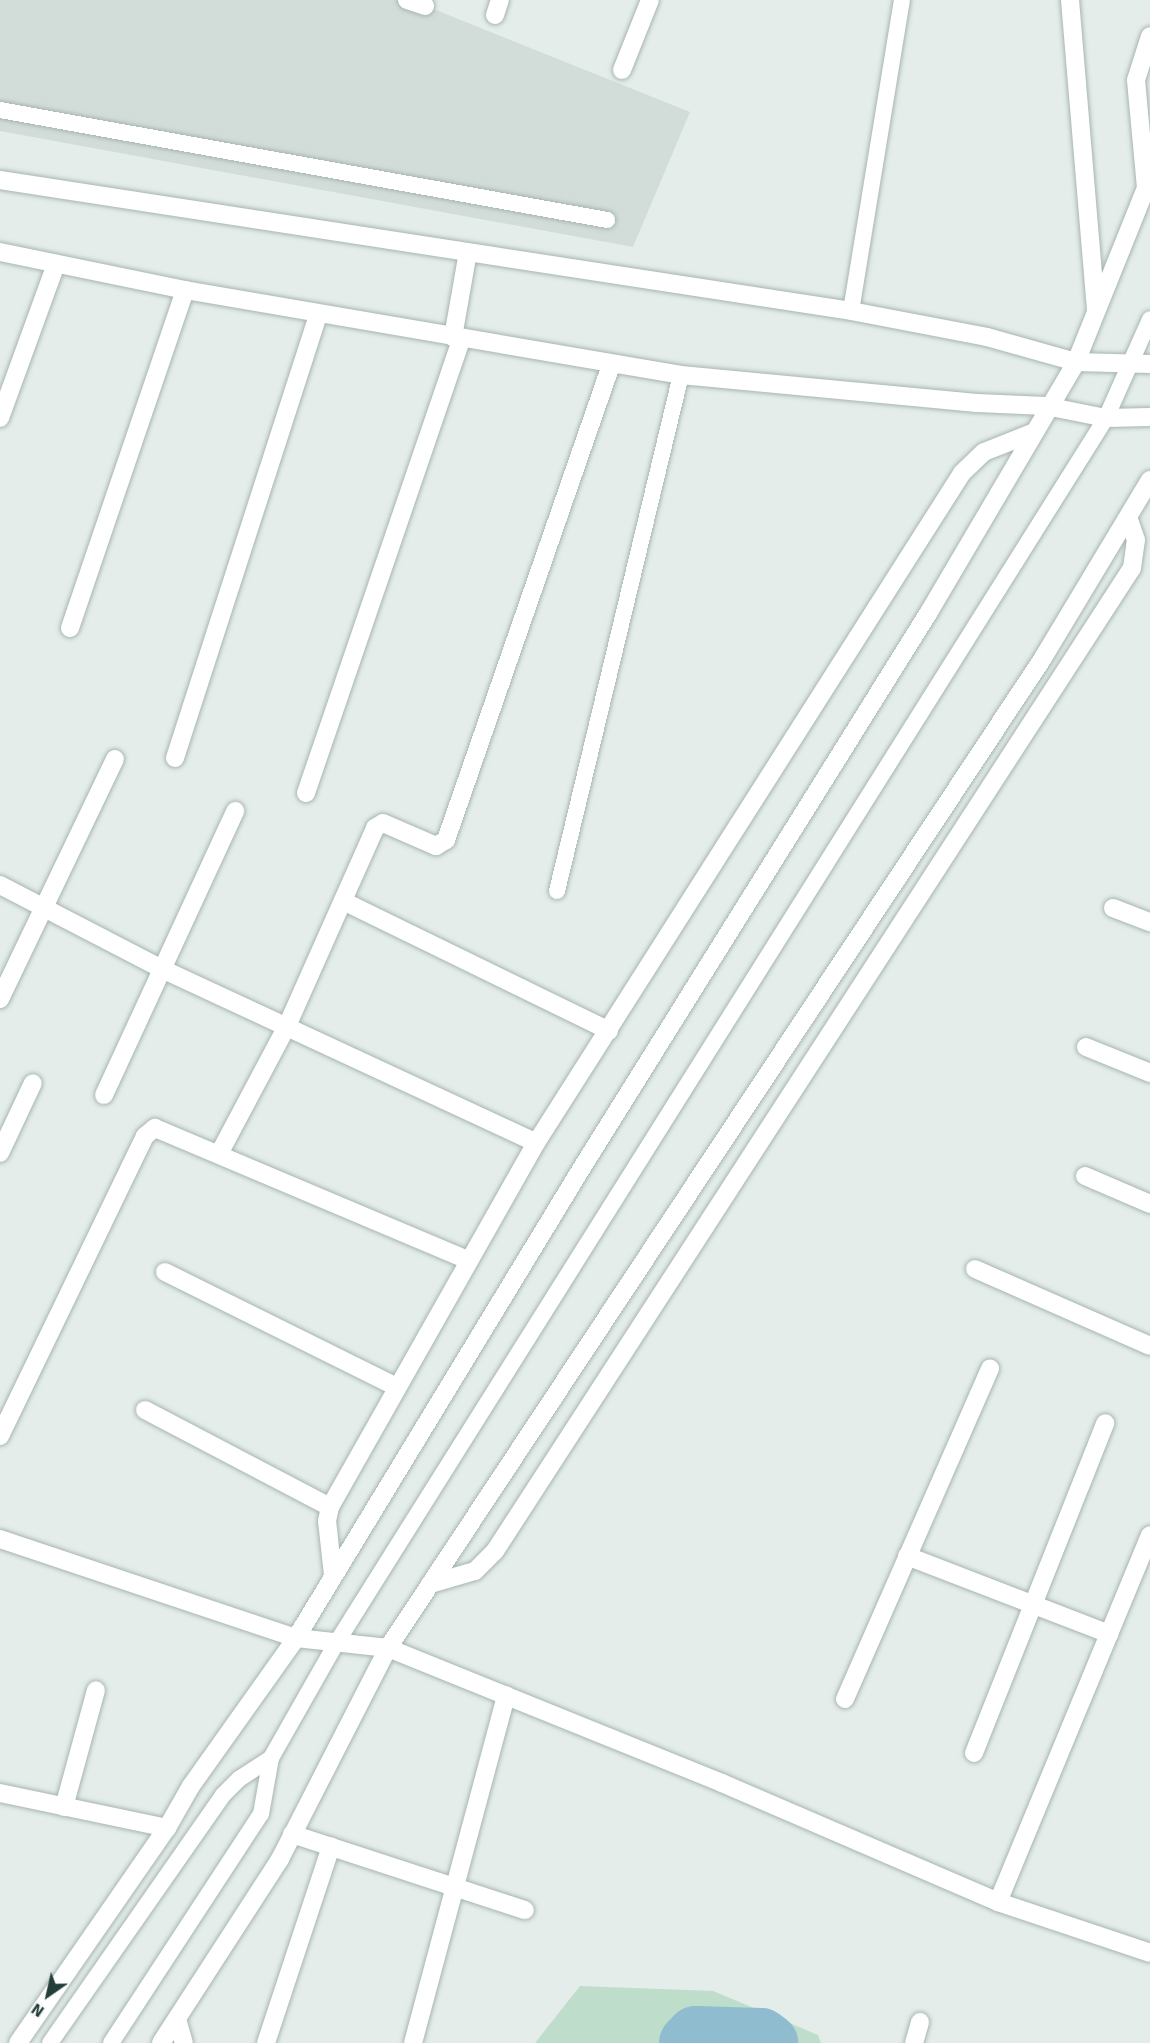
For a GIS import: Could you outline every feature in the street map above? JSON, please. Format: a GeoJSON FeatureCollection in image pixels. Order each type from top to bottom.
{"type":"FeatureCollection","features":[{"type":"Feature","properties":{"kind":"street"},"geometry":{"type":"LineString","coordinates":[[407,0],[425,6]]}},
{"type":"Feature","properties":{"kind":"street"},"geometry":{"type":"LineString","coordinates":[[622,70],[650,0]]}},
{"type":"Feature","properties":{"kind":"street"},"geometry":{"type":"LineString","coordinates":[[1070,0],[1096,309]]}},
{"type":"Feature","properties":{"kind":"street"},"geometry":{"type":"LineString","coordinates":[[18,2043],[167,1828],[191,1786],[296,1638],[929,612],[1046,406],[1076,362],[1148,183],[1136,80],[1150,36]]}},
{"type":"Feature","properties":{"kind":"street"},"geometry":{"type":"LineString","coordinates":[[0,180],[851,310],[987,337],[1076,362],[1142,364]]}},
{"type":"Feature","properties":{"kind":"street"},"geometry":{"type":"LineString","coordinates":[[0,252],[185,290],[611,365],[681,375],[977,404],[1046,406],[1106,418],[1150,417]]}},
{"type":"Feature","properties":{"kind":"street"},"geometry":{"type":"LineString","coordinates":[[306,793],[457,338],[468,252]]}},
{"type":"Feature","properties":{"kind":"street"},"geometry":{"type":"LineString","coordinates":[[0,418],[56,264]]}},
{"type":"Feature","properties":{"kind":"street"},"geometry":{"type":"LineString","coordinates":[[70,628],[185,290]]}},
{"type":"Feature","properties":{"kind":"street"},"geometry":{"type":"LineString","coordinates":[[175,758],[318,314]]}},
{"type":"Feature","properties":{"kind":"street"},"geometry":{"type":"LineString","coordinates":[[220,1152],[287,1026],[378,825],[383,823],[436,846],[446,840],[611,365]]}},
{"type":"Feature","properties":{"kind":"street"},"geometry":{"type":"LineString","coordinates":[[333,1575],[327,1521],[330,1507],[536,1143],[962,473],[984,452],[1032,433]]}},
{"type":"Feature","properties":{"kind":"street"},"geometry":{"type":"LineString","coordinates":[[161,2043],[292,1834],[388,1648],[1043,658],[1150,482]]}},
{"type":"Feature","properties":{"kind":"street"},"geometry":{"type":"LineString","coordinates":[[430,1584],[475,1571],[495,1551],[1132,568],[1136,540],[1128,517]]}},
{"type":"Feature","properties":{"kind":"street"},"geometry":{"type":"LineString","coordinates":[[0,999],[116,759]]}},
{"type":"Feature","properties":{"kind":"street"},"geometry":{"type":"LineString","coordinates":[[104,1095],[235,811]]}},
{"type":"Feature","properties":{"kind":"street"},"geometry":{"type":"LineString","coordinates":[[0,885],[162,969],[536,1143]]}},
{"type":"Feature","properties":{"kind":"street"},"geometry":{"type":"LineString","coordinates":[[343,901],[609,1031]]}},
{"type":"Feature","properties":{"kind":"street"},"geometry":{"type":"LineString","coordinates":[[1113,908],[1150,922]]}},
{"type":"Feature","properties":{"kind":"street"},"geometry":{"type":"LineString","coordinates":[[1086,1047],[1150,1073]]}},
{"type":"Feature","properties":{"kind":"street"},"geometry":{"type":"LineString","coordinates":[[0,1153],[33,1083]]}},
{"type":"Feature","properties":{"kind":"street"},"geometry":{"type":"LineString","coordinates":[[0,1436],[145,1136],[155,1128],[164,1128],[468,1260]]}},
{"type":"Feature","properties":{"kind":"street"},"geometry":{"type":"LineString","coordinates":[[1085,1176],[1150,1204]]}},
{"type":"Feature","properties":{"kind":"street"},"geometry":{"type":"LineString","coordinates":[[975,1269],[1150,1346]]}},
{"type":"Feature","properties":{"kind":"street"},"geometry":{"type":"LineString","coordinates":[[165,1272],[397,1387]]}},
{"type":"Feature","properties":{"kind":"street"},"geometry":{"type":"LineString","coordinates":[[845,1699],[990,1368]]}},
{"type":"Feature","properties":{"kind":"street"},"geometry":{"type":"LineString","coordinates":[[145,1410],[330,1507]]}},
{"type":"Feature","properties":{"kind":"street"},"geometry":{"type":"LineString","coordinates":[[974,1753],[1030,1603],[1105,1423]]}},
{"type":"Feature","properties":{"kind":"street"},"geometry":{"type":"LineString","coordinates":[[998,1902],[1150,1535]]}},
{"type":"Feature","properties":{"kind":"street"},"geometry":{"type":"LineString","coordinates":[[0,1539],[296,1638],[388,1648],[506,1695],[998,1902],[1150,1953]]}},
{"type":"Feature","properties":{"kind":"street"},"geometry":{"type":"LineString","coordinates":[[907,1556],[1109,1634]]}},
{"type":"Feature","properties":{"kind":"street"},"geometry":{"type":"LineString","coordinates":[[64,1807],[96,1690]]}},
{"type":"Feature","properties":{"kind":"street"},"geometry":{"type":"LineString","coordinates":[[413,2043],[506,1695]]}},
{"type":"Feature","properties":{"kind":"street"},"geometry":{"type":"LineString","coordinates":[[0,1793],[167,1828]]}},
{"type":"Feature","properties":{"kind":"street"},"geometry":{"type":"LineString","coordinates":[[292,1834],[525,1910]]}},
{"type":"Feature","properties":{"kind":"street"},"geometry":{"type":"LineString","coordinates":[[266,2043],[331,1846]]}},
{"type":"Feature","properties":{"kind":"street"},"geometry":{"type":"LineString","coordinates":[[177,2019],[184,2043]]}},
{"type":"Feature","properties":{"kind":"street"},"geometry":{"type":"LineString","coordinates":[[914,2043],[920,2022]]}},
{"type":"Feature","properties":{"kind":"lane"},"geometry":{"type":"LineString","coordinates":[[851,310],[902,0]]}},
{"type":"Feature","properties":{"kind":"lane"},"geometry":{"type":"LineString","coordinates":[[0,110],[608,220]]}},
{"type":"Feature","properties":{"kind":"lane"},"geometry":{"type":"LineString","coordinates":[[111,2043],[261,1814],[271,1758],[337,1642],[1142,364],[1150,319]]}},
{"type":"Feature","properties":{"kind":"lane"},"geometry":{"type":"LineString","coordinates":[[557,891],[681,375]]}},
{"type":"Feature","properties":{"kind":"lane"},"geometry":{"type":"LineString","coordinates":[[50,2043],[223,1795],[239,1779],[271,1758]]}},
{"type":"Feature","properties":{"kind":"shaded area"},"geometry":{"type":"Polygon","coordinates":[[[0,0],[411,0],[690,112],[633,247],[0,131],[0,0]]]}},
{"type":"Feature","properties":{"kind":"green space"},"geometry":{"type":"Polygon","coordinates":[[[580,1986],[713,1991],[818,2035],[821,2043],[535,2043],[580,1986]]]}},
{"type":"Feature","properties":{"kind":"waterway"},"geometry":{"type":"LineString","coordinates":[[689,2043],[696,2036],[761,2038],[768,2043]]}}]}
